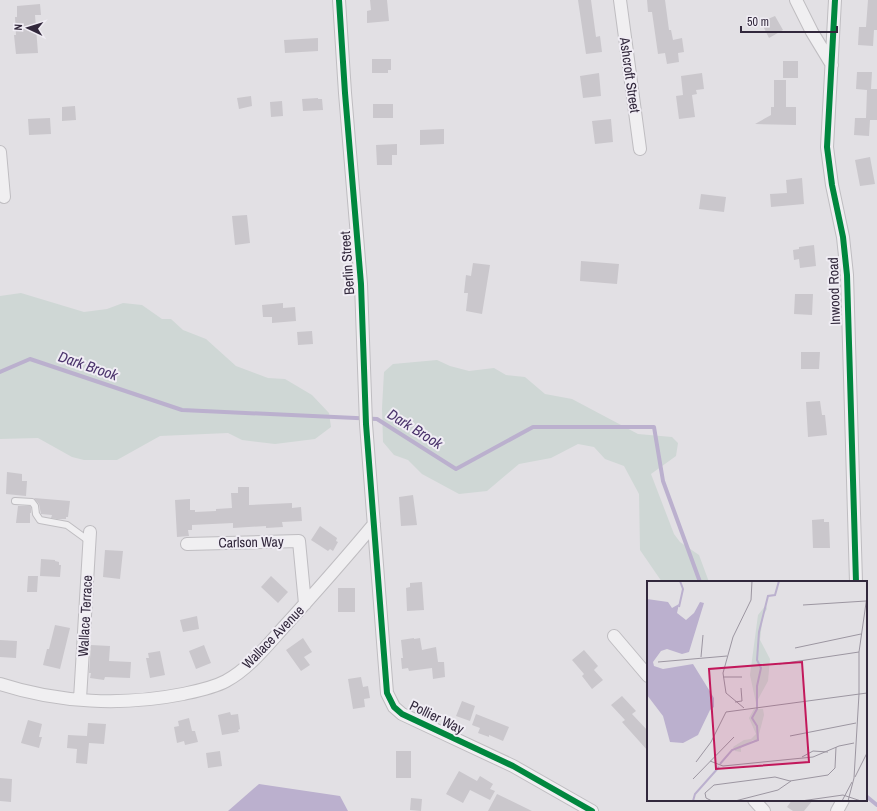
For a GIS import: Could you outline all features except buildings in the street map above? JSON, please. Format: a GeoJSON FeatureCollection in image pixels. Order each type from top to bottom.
{"type":"FeatureCollection","features":[{"type":"Feature","properties":{"kind":"street","name":"Berlin Street"},"geometry":{"type":"LineString","coordinates":[[339,0],[345,93],[361,284],[366,419],[374,524]]}},
{"type":"Feature","properties":{"kind":"street","name":"Ashcroft Street"},"geometry":{"type":"LineString","coordinates":[[620,0],[640,150]]}},
{"type":"Feature","properties":{"kind":"street"},"geometry":{"type":"LineString","coordinates":[[796,0],[812,32],[832,65]]}},
{"type":"Feature","properties":{"kind":"street","name":"Inwood Road"},"geometry":{"type":"LineString","coordinates":[[835,0],[827,147],[847,276],[856,581]]}},
{"type":"Feature","properties":{"kind":"street"},"geometry":{"type":"LineString","coordinates":[[0,152],[4,197]]}},
{"type":"Feature","properties":{"kind":"street","name":"Wallace Avenue"},"geometry":{"type":"LineString","coordinates":[[0,684],[42,695],[80,699],[124,701],[155,699],[200,690],[226,681],[250,663],[329,578],[374,524]]}},
{"type":"Feature","properties":{"kind":"street","name":"Pollier Way"},"geometry":{"type":"LineString","coordinates":[[374,524],[385,683],[389,698],[394,707],[408,717],[513,766],[592,811]]}},
{"type":"Feature","properties":{"kind":"street","name":"Wallace Terrace"},"geometry":{"type":"LineString","coordinates":[[80,699],[89,536]]}},
{"type":"Feature","properties":{"kind":"street","name":"Carlson Way"},"geometry":{"type":"LineString","coordinates":[[187,544],[299,541],[305,604]]}},
{"type":"Feature","properties":{"kind":"street"},"geometry":{"type":"LineString","coordinates":[[614,636],[647,675]]}},
{"type":"Feature","properties":{"kind":"street"},"geometry":{"type":"LineString","coordinates":[[755,801],[764,811]]}},
{"type":"Feature","properties":{"kind":"street"},"geometry":{"type":"LineString","coordinates":[[836,811],[842,801]]}},
{"type":"Feature","properties":{"kind":"lane"},"geometry":{"type":"LineString","coordinates":[[15,501],[32,502],[35,506],[36,514],[40,520],[67,525],[89,536]]}},
{"type":"Feature","properties":{"kind":"shaded area"},"geometry":{"type":"Polygon","coordinates":[[[21,293],[84,312],[107,309],[123,303],[142,305],[162,319],[171,319],[183,330],[206,339],[236,366],[268,378],[285,379],[312,395],[329,413],[331,427],[315,439],[275,444],[242,440],[228,433],[160,436],[117,460],[84,460],[72,457],[38,438],[0,439],[0,296],[21,293]]]}},
{"type":"Feature","properties":{"kind":"shaded area"},"geometry":{"type":"Polygon","coordinates":[[[437,360],[450,366],[469,371],[494,368],[506,375],[525,377],[545,394],[572,399],[638,434],[672,437],[678,443],[676,456],[651,474],[674,534],[680,542],[699,555],[709,581],[661,581],[640,550],[639,494],[624,466],[605,459],[594,447],[578,444],[551,458],[519,464],[487,491],[459,494],[422,474],[408,460],[394,455],[383,442],[382,408],[384,372],[393,364],[437,360]]]}},
{"type":"Feature","properties":{"kind":"shaded area"},"geometry":{"type":"Polygon","coordinates":[[[259,784],[340,796],[348,811],[228,811],[259,784]]]}},
{"type":"Feature","properties":{"kind":"waterway","name":"Dark Brook"},"geometry":{"type":"LineString","coordinates":[[0,372],[30,359],[182,410],[377,419],[456,469],[533,427],[654,427],[663,481],[700,581]]}},
{"type":"Feature","properties":{"kind":"waterway","name":"Dark Brook"},"geometry":{"type":"LineString","coordinates":[[867,797],[877,805]]}},
{"type":"Feature","properties":{"kind":"cycle path"},"geometry":{"type":"LineString","coordinates":[[339,0],[345,93],[361,284],[366,424],[387,693],[394,707],[402,714],[513,766],[592,811]]}},
{"type":"Feature","properties":{"kind":"cycle path"},"geometry":{"type":"LineString","coordinates":[[835,0],[827,147],[832,185],[843,237],[847,275],[856,581]]}}]}
